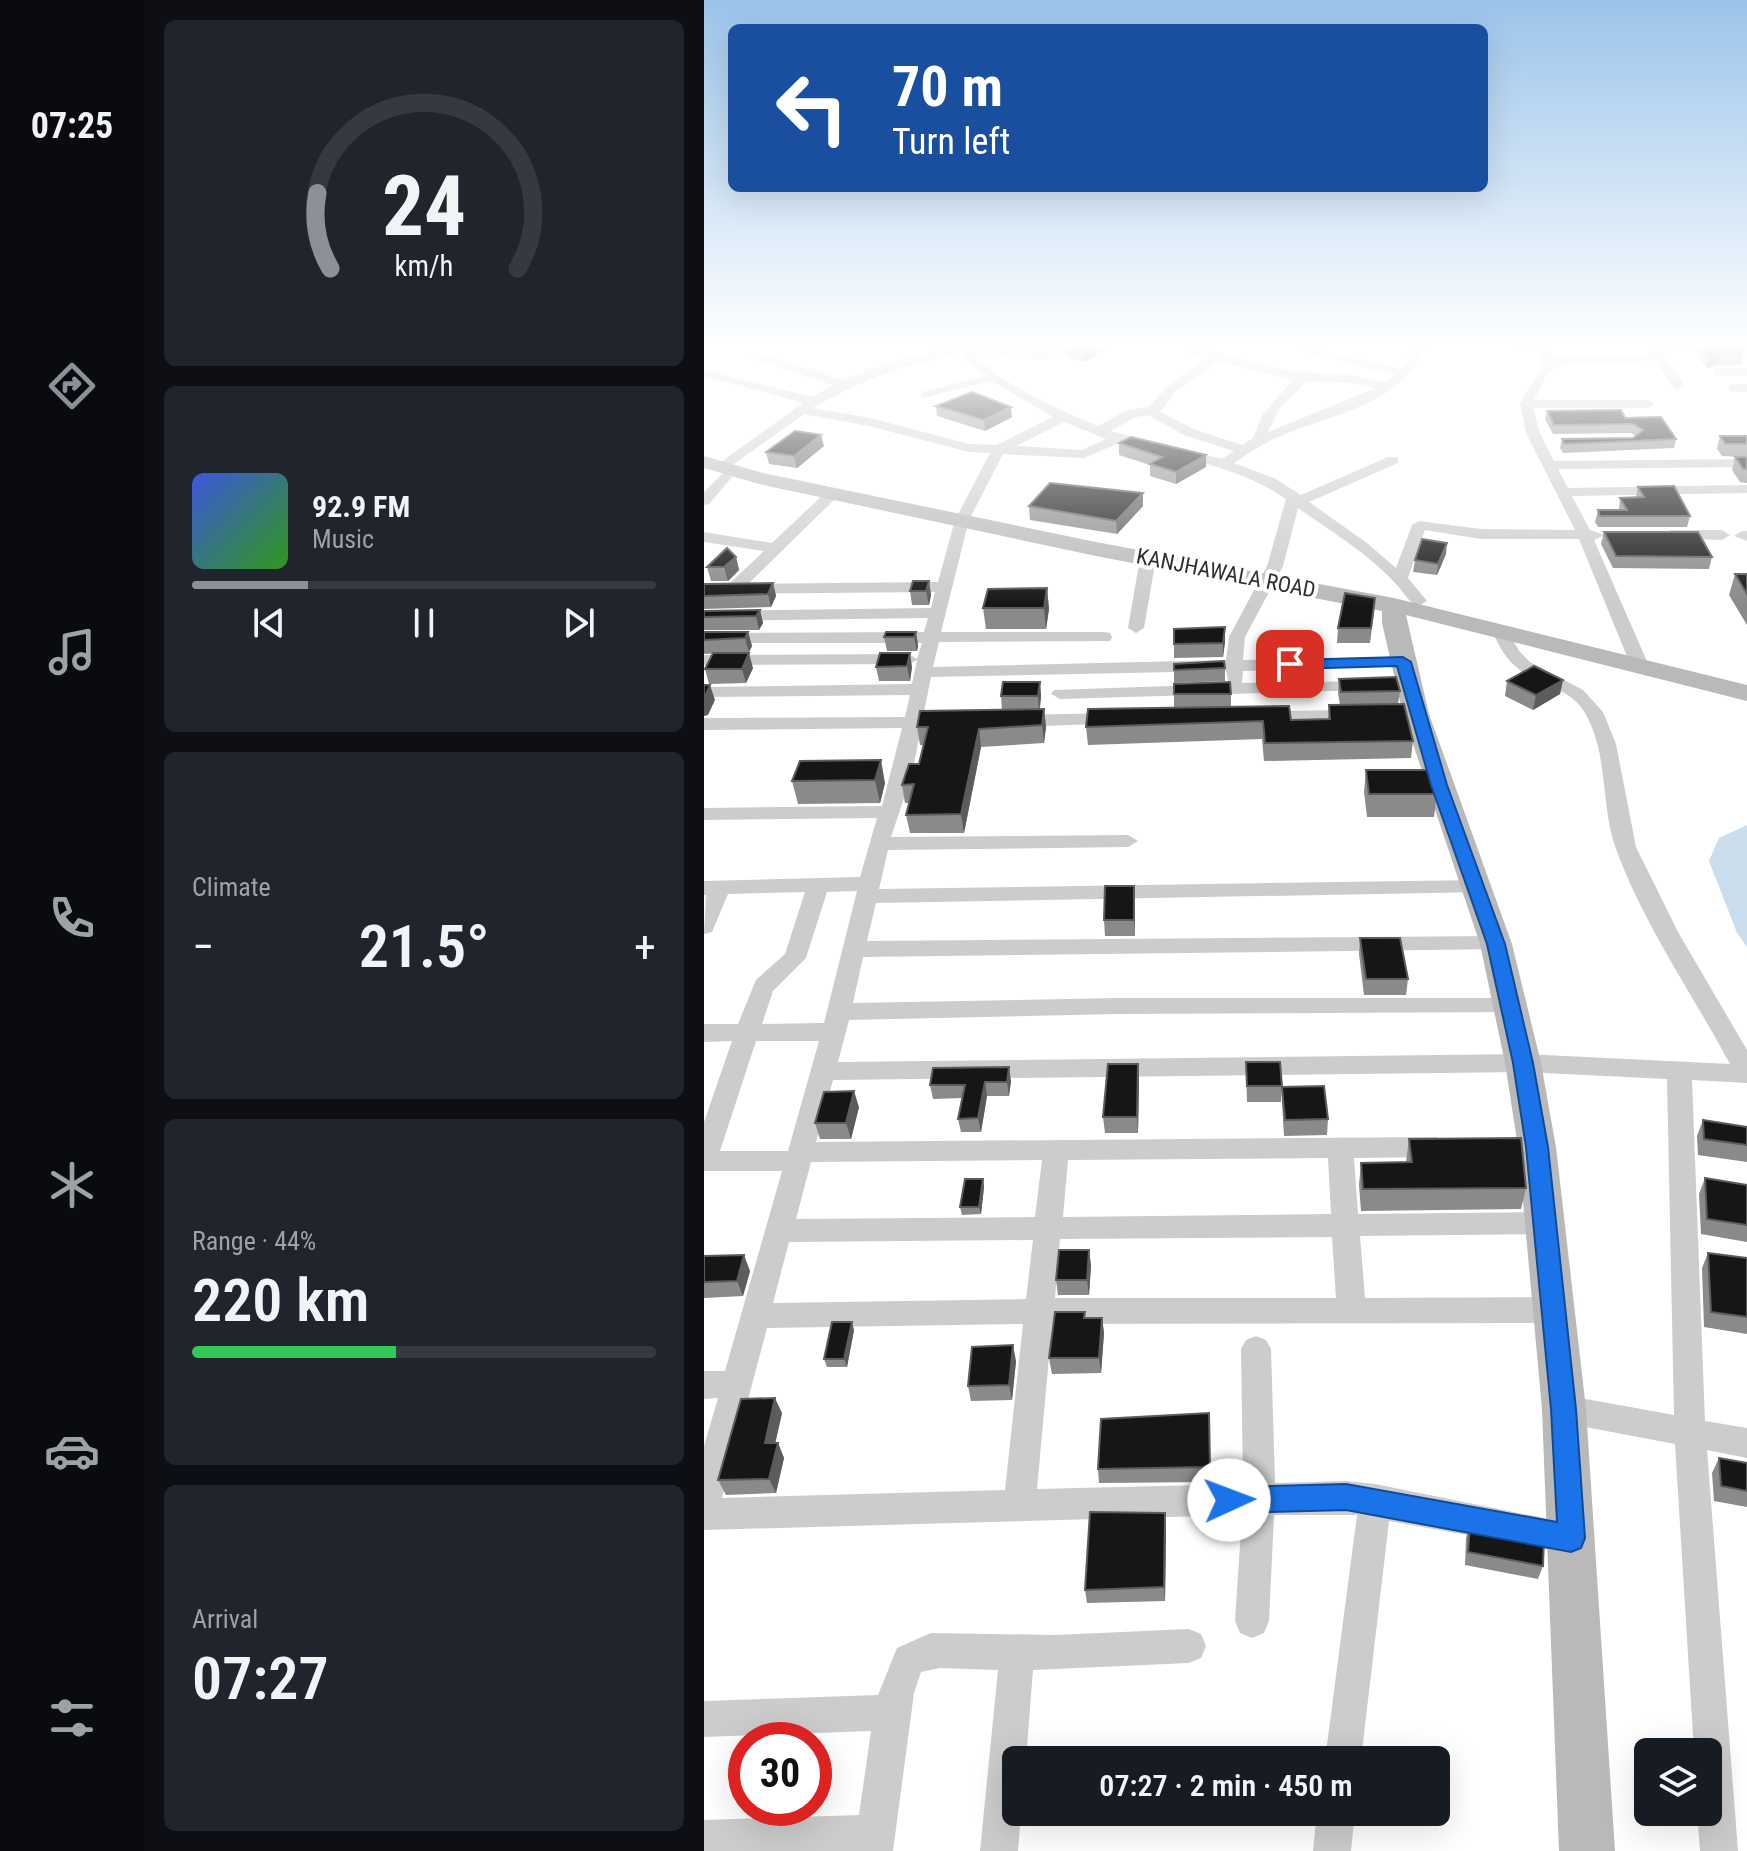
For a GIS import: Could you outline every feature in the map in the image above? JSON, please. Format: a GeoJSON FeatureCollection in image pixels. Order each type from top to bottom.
{"type":"FeatureCollection","features":[{"type":"Feature","properties":{"kind":"main road","name":"KANJHAWALA ROAD"},"geometry":{"type":"LineString","coordinates":[[714,461],[833,493],[1269,576]]}},
{"type":"Feature","properties":{"kind":"main road","name":"KANJHAWALA ROAD"},"geometry":{"type":"LineString","coordinates":[[714,461],[1148,558],[1404,595],[1747,693]]}},
{"type":"Feature","properties":{"kind":"main road","name":"KANJHAWALA ROAD"},"geometry":{"type":"LineString","coordinates":[[1404,595],[1500,631],[1747,683]]}},
{"type":"Feature","properties":{"kind":"main road"},"geometry":{"type":"LineString","coordinates":[[1404,595],[1393,615],[1403,697],[1496,944],[1523,1063],[1522,1147],[1545,1223],[1564,1409],[1587,1851]]}},
{"type":"Feature","properties":{"kind":"street"},"geometry":{"type":"LineString","coordinates":[[704,501],[714,461],[763,432]]}},
{"type":"Feature","properties":{"kind":"street"},"geometry":{"type":"LineString","coordinates":[[906,432],[946,444],[1084,454],[1118,439]]}},
{"type":"Feature","properties":{"kind":"street"},"geometry":{"type":"LineString","coordinates":[[704,1503],[836,1022],[879,844],[915,722],[944,587],[964,516],[998,450],[1033,432]]}},
{"type":"Feature","properties":{"kind":"street"},"geometry":{"type":"LineString","coordinates":[[1099,432],[1255,474],[1297,499],[1362,546],[1404,595]]}},
{"type":"Feature","properties":{"kind":"street"},"geometry":{"type":"LineString","coordinates":[[1191,432],[1245,450]]}},
{"type":"Feature","properties":{"kind":"street"},"geometry":{"type":"LineString","coordinates":[[1260,439],[1261,432]]}},
{"type":"Feature","properties":{"kind":"street"},"geometry":{"type":"LineString","coordinates":[[1224,464],[1260,439],[1278,432]]}},
{"type":"Feature","properties":{"kind":"street"},"geometry":{"type":"LineString","coordinates":[[1533,432],[1585,535],[1639,660]]}},
{"type":"Feature","properties":{"kind":"street"},"geometry":{"type":"LineString","coordinates":[[1537,441],[1552,440]]}},
{"type":"Feature","properties":{"kind":"street"},"geometry":{"type":"LineString","coordinates":[[1239,703],[1233,665],[1237,637],[1269,576],[1297,499],[1393,460]]}},
{"type":"Feature","properties":{"kind":"street"},"geometry":{"type":"LineString","coordinates":[[1550,465],[1747,463]]}},
{"type":"Feature","properties":{"kind":"street"},"geometry":{"type":"LineString","coordinates":[[1564,492],[1747,489]]}},
{"type":"Feature","properties":{"kind":"street"},"geometry":{"type":"LineString","coordinates":[[733,589],[833,493]]}},
{"type":"Feature","properties":{"kind":"street"},"geometry":{"type":"LineString","coordinates":[[1404,595],[1419,525],[1481,534],[1616,535]]}},
{"type":"Feature","properties":{"kind":"street"},"geometry":{"type":"LineString","coordinates":[[1661,535],[1722,535]]}},
{"type":"Feature","properties":{"kind":"street"},"geometry":{"type":"LineString","coordinates":[[704,537],[774,548]]}},
{"type":"Feature","properties":{"kind":"street"},"geometry":{"type":"LineString","coordinates":[[1136,628],[1148,558]]}},
{"type":"Feature","properties":{"kind":"street"},"geometry":{"type":"LineString","coordinates":[[704,589],[944,587]]}},
{"type":"Feature","properties":{"kind":"street"},"geometry":{"type":"LineString","coordinates":[[754,659],[787,588]]}},
{"type":"Feature","properties":{"kind":"street"},"geometry":{"type":"LineString","coordinates":[[704,616],[939,613]]}},
{"type":"Feature","properties":{"kind":"street"},"geometry":{"type":"LineString","coordinates":[[1500,631],[1515,658],[1568,686],[1592,709],[1605,737],[1626,848],[1653,905],[1747,1073]]}},
{"type":"Feature","properties":{"kind":"street"},"geometry":{"type":"LineString","coordinates":[[704,638],[766,637],[926,664]]}},
{"type":"Feature","properties":{"kind":"street"},"geometry":{"type":"LineString","coordinates":[[704,692],[926,664],[1104,637]]}},
{"type":"Feature","properties":{"kind":"street"},"geometry":{"type":"LineString","coordinates":[[704,660],[1090,668],[1233,665],[1403,697]]}},
{"type":"Feature","properties":{"kind":"street"},"geometry":{"type":"LineString","coordinates":[[1083,729],[1090,668]]}},
{"type":"Feature","properties":{"kind":"street"},"geometry":{"type":"LineString","coordinates":[[1060,694],[1239,703],[1403,697]]}},
{"type":"Feature","properties":{"kind":"street"},"geometry":{"type":"LineString","coordinates":[[1239,703],[1403,697]]}},
{"type":"Feature","properties":{"kind":"street"},"geometry":{"type":"LineString","coordinates":[[1005,721],[1083,729],[1131,719]]}},
{"type":"Feature","properties":{"kind":"street"},"geometry":{"type":"LineString","coordinates":[[704,724],[945,721]]}},
{"type":"Feature","properties":{"kind":"street"},"geometry":{"type":"LineString","coordinates":[[704,814],[889,812]]}},
{"type":"Feature","properties":{"kind":"street"},"geometry":{"type":"LineString","coordinates":[[879,844],[1128,841]]}},
{"type":"Feature","properties":{"kind":"street"},"geometry":{"type":"LineString","coordinates":[[818,886],[795,958],[764,986],[704,1160],[1056,1149],[1461,1147]]}},
{"type":"Feature","properties":{"kind":"street"},"geometry":{"type":"LineString","coordinates":[[704,927],[712,888],[1477,887]]}},
{"type":"Feature","properties":{"kind":"street"},"geometry":{"type":"LineString","coordinates":[[853,949],[1496,944]]}},
{"type":"Feature","properties":{"kind":"street"},"geometry":{"type":"LineString","coordinates":[[704,1033],[748,1033],[836,1022],[1117,1006],[1510,1006]]}},
{"type":"Feature","properties":{"kind":"street"},"geometry":{"type":"LineString","coordinates":[[822,1071],[1523,1063],[1747,1073]]}},
{"type":"Feature","properties":{"kind":"street"},"geometry":{"type":"LineString","coordinates":[[1679,1071],[1690,1432],[1719,1851]]}},
{"type":"Feature","properties":{"kind":"street"},"geometry":{"type":"LineString","coordinates":[[1340,1147],[1351,1309]]}},
{"type":"Feature","properties":{"kind":"street"},"geometry":{"type":"LineString","coordinates":[[1019,1506],[1056,1149]]}},
{"type":"Feature","properties":{"kind":"street"},"geometry":{"type":"LineString","coordinates":[[778,1231],[1545,1223]]}},
{"type":"Feature","properties":{"kind":"street"},"geometry":{"type":"LineString","coordinates":[[755,1316],[1040,1311],[1554,1310]]}},
{"type":"Feature","properties":{"kind":"street"},"geometry":{"type":"LineString","coordinates":[[1252,1621],[1259,1499],[1256,1349]]}},
{"type":"Feature","properties":{"kind":"street"},"geometry":{"type":"LineString","coordinates":[[704,1385],[737,1384]]}},
{"type":"Feature","properties":{"kind":"street"},"geometry":{"type":"LineString","coordinates":[[1564,1409],[1747,1443]]}},
{"type":"Feature","properties":{"kind":"street"},"geometry":{"type":"LineString","coordinates":[[704,1514],[1346,1497],[1571,1538]]}},
{"type":"Feature","properties":{"kind":"street"},"geometry":{"type":"LineString","coordinates":[[1345,1746],[1375,1500]]}},
{"type":"Feature","properties":{"kind":"street"},"geometry":{"type":"LineString","coordinates":[[704,1839],[875,1842],[892,1712],[900,1676],[907,1661],[916,1655],[935,1651],[1017,1654],[1189,1646]]}},
{"type":"Feature","properties":{"kind":"street"},"geometry":{"type":"LineString","coordinates":[[999,1851],[1017,1654]]}},
{"type":"Feature","properties":{"kind":"street"},"geometry":{"type":"LineString","coordinates":[[704,1719],[892,1712]]}},
{"type":"Feature","properties":{"kind":"street"},"geometry":{"type":"LineString","coordinates":[[1332,1851],[1335,1826]]}},
{"type":"Feature","properties":{"kind":"water"},"geometry":{"type":"Polygon","coordinates":[[[1747,825],[1747,947],[1737,933],[1709,861],[1719,838],[1747,825]]]}},
{"type":"Feature","properties":{"kind":"building"},"geometry":{"type":"Polygon","coordinates":[[[793,432],[821,435],[794,456],[766,452],[793,432]]]}},
{"type":"Feature","properties":{"kind":"building"},"geometry":{"type":"Polygon","coordinates":[[[1640,432],[1671,432],[1676,439],[1564,444],[1562,439],[1633,438],[1640,432]]]}},
{"type":"Feature","properties":{"kind":"building"},"geometry":{"type":"Polygon","coordinates":[[[1720,436],[1747,436],[1747,444],[1725,444],[1720,436]]]}},
{"type":"Feature","properties":{"kind":"building"},"geometry":{"type":"Polygon","coordinates":[[[1131,437],[1206,455],[1176,472],[1150,464],[1162,457],[1119,443],[1131,437]]]}},
{"type":"Feature","properties":{"kind":"building"},"geometry":{"type":"Polygon","coordinates":[[[1735,457],[1747,457],[1747,469],[1743,469],[1735,457]]]}},
{"type":"Feature","properties":{"kind":"building"},"geometry":{"type":"Polygon","coordinates":[[[1050,483],[1143,493],[1116,521],[1029,506],[1050,483]]]}},
{"type":"Feature","properties":{"kind":"building"},"geometry":{"type":"Polygon","coordinates":[[[1674,486],[1690,516],[1600,516],[1598,510],[1627,510],[1620,498],[1644,497],[1638,487],[1674,486]]]}},
{"type":"Feature","properties":{"kind":"building"},"geometry":{"type":"Polygon","coordinates":[[[1604,532],[1698,532],[1712,557],[1616,556],[1604,532]]]}},
{"type":"Feature","properties":{"kind":"building"},"geometry":{"type":"Polygon","coordinates":[[[1422,539],[1447,543],[1438,564],[1415,560],[1422,539]]]}},
{"type":"Feature","properties":{"kind":"building"},"geometry":{"type":"Polygon","coordinates":[[[727,548],[736,557],[724,567],[707,567],[727,548]]]}},
{"type":"Feature","properties":{"kind":"building"},"geometry":{"type":"Polygon","coordinates":[[[1735,574],[1747,574],[1747,594],[1735,574]]]}},
{"type":"Feature","properties":{"kind":"building"},"geometry":{"type":"Polygon","coordinates":[[[913,581],[929,581],[926,591],[910,591],[913,581]]]}},
{"type":"Feature","properties":{"kind":"building"},"geometry":{"type":"Polygon","coordinates":[[[773,583],[768,594],[704,596],[704,584],[773,583]]]}},
{"type":"Feature","properties":{"kind":"building"},"geometry":{"type":"Polygon","coordinates":[[[1047,588],[1044,608],[983,608],[988,589],[1047,588]]]}},
{"type":"Feature","properties":{"kind":"building"},"geometry":{"type":"Polygon","coordinates":[[[1345,593],[1375,598],[1371,628],[1338,628],[1345,593]]]}},
{"type":"Feature","properties":{"kind":"building"},"geometry":{"type":"Polygon","coordinates":[[[760,610],[756,616],[704,617],[704,611],[760,610]]]}},
{"type":"Feature","properties":{"kind":"building"},"geometry":{"type":"Polygon","coordinates":[[[1225,627],[1223,643],[1174,644],[1174,629],[1225,627]]]}},
{"type":"Feature","properties":{"kind":"building"},"geometry":{"type":"Polygon","coordinates":[[[704,632],[748,632],[745,638],[704,640],[704,632]]]}},
{"type":"Feature","properties":{"kind":"building"},"geometry":{"type":"Polygon","coordinates":[[[886,632],[916,632],[914,637],[884,637],[886,632]]]}},
{"type":"Feature","properties":{"kind":"building"},"geometry":{"type":"Polygon","coordinates":[[[713,653],[749,653],[742,669],[705,669],[713,653]]]}},
{"type":"Feature","properties":{"kind":"building"},"geometry":{"type":"Polygon","coordinates":[[[880,653],[910,653],[907,666],[876,667],[880,653]]]}},
{"type":"Feature","properties":{"kind":"building"},"geometry":{"type":"Polygon","coordinates":[[[1224,661],[1225,668],[1174,670],[1174,664],[1224,661]]]}},
{"type":"Feature","properties":{"kind":"building"},"geometry":{"type":"Polygon","coordinates":[[[1534,666],[1563,680],[1536,695],[1507,681],[1534,666]]]}},
{"type":"Feature","properties":{"kind":"building"},"geometry":{"type":"Polygon","coordinates":[[[1396,677],[1400,691],[1341,692],[1339,679],[1396,677]]]}},
{"type":"Feature","properties":{"kind":"building"},"geometry":{"type":"Polygon","coordinates":[[[1003,682],[1040,682],[1038,696],[1001,696],[1003,682]]]}},
{"type":"Feature","properties":{"kind":"building"},"geometry":{"type":"Polygon","coordinates":[[[1230,682],[1231,694],[1174,694],[1174,684],[1230,682]]]}},
{"type":"Feature","properties":{"kind":"building"},"geometry":{"type":"Polygon","coordinates":[[[704,685],[710,685],[704,699],[704,685]]]}},
{"type":"Feature","properties":{"kind":"building"},"geometry":{"type":"Polygon","coordinates":[[[1404,704],[1413,741],[1265,743],[1263,721],[1086,727],[1088,709],[1289,706],[1291,720],[1330,719],[1329,705],[1404,704]]]}},
{"type":"Feature","properties":{"kind":"building"},"geometry":{"type":"Polygon","coordinates":[[[1044,709],[1042,725],[979,729],[961,814],[906,815],[914,784],[902,785],[909,764],[919,764],[928,727],[917,727],[920,711],[1044,709]]]}},
{"type":"Feature","properties":{"kind":"building"},"geometry":{"type":"Polygon","coordinates":[[[881,760],[875,780],[792,781],[800,761],[881,760]]]}},
{"type":"Feature","properties":{"kind":"building"},"geometry":{"type":"Polygon","coordinates":[[[1366,770],[1429,770],[1437,794],[1369,794],[1366,770]]]}},
{"type":"Feature","properties":{"kind":"building"},"geometry":{"type":"Polygon","coordinates":[[[1105,886],[1134,886],[1134,920],[1104,920],[1105,886]]]}},
{"type":"Feature","properties":{"kind":"building"},"geometry":{"type":"Polygon","coordinates":[[[1360,938],[1400,938],[1408,979],[1366,979],[1360,938]]]}},
{"type":"Feature","properties":{"kind":"building"},"geometry":{"type":"Polygon","coordinates":[[[1246,1062],[1280,1062],[1282,1086],[1247,1086],[1246,1062]]]}},
{"type":"Feature","properties":{"kind":"building"},"geometry":{"type":"Polygon","coordinates":[[[1108,1064],[1138,1064],[1137,1117],[1103,1117],[1108,1064]]]}},
{"type":"Feature","properties":{"kind":"building"},"geometry":{"type":"Polygon","coordinates":[[[1009,1067],[1007,1082],[985,1082],[978,1118],[958,1119],[965,1085],[930,1085],[933,1068],[1009,1067]]]}},
{"type":"Feature","properties":{"kind":"building"},"geometry":{"type":"Polygon","coordinates":[[[1324,1086],[1328,1119],[1285,1120],[1282,1087],[1324,1086]]]}},
{"type":"Feature","properties":{"kind":"building"},"geometry":{"type":"Polygon","coordinates":[[[854,1091],[846,1123],[815,1123],[824,1092],[854,1091]]]}},
{"type":"Feature","properties":{"kind":"building"},"geometry":{"type":"Polygon","coordinates":[[[1703,1120],[1747,1127],[1747,1145],[1704,1139],[1703,1120]]]}},
{"type":"Feature","properties":{"kind":"building"},"geometry":{"type":"Polygon","coordinates":[[[1521,1138],[1526,1188],[1363,1189],[1361,1163],[1412,1162],[1409,1139],[1521,1138]]]}},
{"type":"Feature","properties":{"kind":"building"},"geometry":{"type":"Polygon","coordinates":[[[1705,1178],[1747,1185],[1747,1225],[1707,1219],[1705,1178]]]}},
{"type":"Feature","properties":{"kind":"building"},"geometry":{"type":"Polygon","coordinates":[[[965,1179],[983,1179],[979,1207],[960,1207],[965,1179]]]}},
{"type":"Feature","properties":{"kind":"building"},"geometry":{"type":"Polygon","coordinates":[[[1059,1250],[1089,1250],[1087,1280],[1056,1280],[1059,1250]]]}},
{"type":"Feature","properties":{"kind":"building"},"geometry":{"type":"Polygon","coordinates":[[[1708,1253],[1747,1258],[1747,1317],[1711,1312],[1708,1253]]]}},
{"type":"Feature","properties":{"kind":"building"},"geometry":{"type":"Polygon","coordinates":[[[744,1255],[737,1281],[704,1282],[704,1256],[744,1255]]]}},
{"type":"Feature","properties":{"kind":"building"},"geometry":{"type":"Polygon","coordinates":[[[1055,1312],[1085,1312],[1084,1318],[1102,1318],[1099,1358],[1049,1358],[1055,1312]]]}},
{"type":"Feature","properties":{"kind":"building"},"geometry":{"type":"Polygon","coordinates":[[[832,1322],[852,1322],[844,1359],[824,1359],[832,1322]]]}},
{"type":"Feature","properties":{"kind":"building"},"geometry":{"type":"Polygon","coordinates":[[[1013,1345],[1009,1385],[968,1386],[972,1347],[1013,1345]]]}},
{"type":"Feature","properties":{"kind":"building"},"geometry":{"type":"Polygon","coordinates":[[[775,1398],[765,1443],[778,1443],[769,1479],[718,1480],[741,1399],[775,1398]]]}},
{"type":"Feature","properties":{"kind":"building"},"geometry":{"type":"Polygon","coordinates":[[[1209,1413],[1210,1467],[1098,1469],[1101,1419],[1209,1413]]]}},
{"type":"Feature","properties":{"kind":"building"},"geometry":{"type":"Polygon","coordinates":[[[1719,1458],[1747,1463],[1747,1491],[1721,1486],[1719,1458]]]}},
{"type":"Feature","properties":{"kind":"building"},"geometry":{"type":"Polygon","coordinates":[[[1090,1512],[1165,1513],[1164,1587],[1085,1590],[1090,1512]]]}},
{"type":"Feature","properties":{"kind":"building"},"geometry":{"type":"Polygon","coordinates":[[[1470,1524],[1544,1537],[1543,1566],[1468,1552],[1470,1524]]]}},
{"type":"Feature","properties":{"kind":"route"},"geometry":{"type":"LineString","coordinates":[[1229,1500],[1346,1497],[1375,1500],[1571,1538],[1564,1409],[1537,1147],[1523,1063],[1496,944],[1439,785],[1403,662],[1290,664]]}}]}
